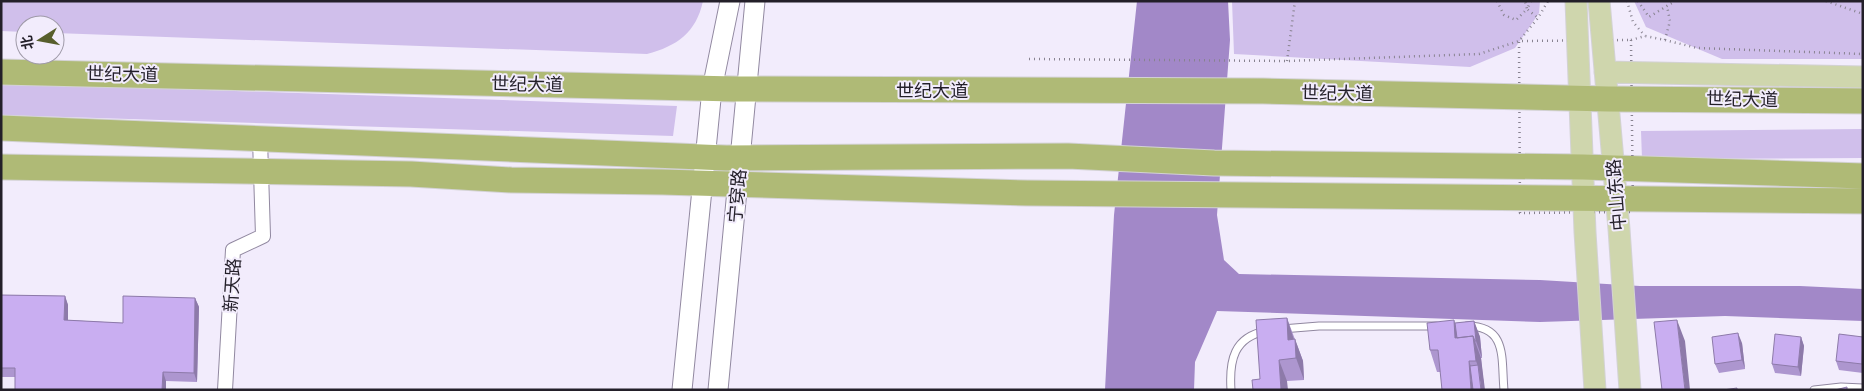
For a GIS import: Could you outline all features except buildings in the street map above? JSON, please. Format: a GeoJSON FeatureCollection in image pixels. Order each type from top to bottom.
{"type":"FeatureCollection","features":[{"type":"Feature","properties":{"kind":"highway","name":"世纪大道"},"geometry":{"type":"LineString","coordinates":[[1,72],[712,89],[1215,91],[1608,99],[1863,100]]}},
{"type":"Feature","properties":{"kind":"highway"},"geometry":{"type":"LineString","coordinates":[[1,128],[705,158],[1068,156],[1214,163],[1583,167],[1863,176]]}},
{"type":"Feature","properties":{"kind":"highway"},"geometry":{"type":"LineString","coordinates":[[1,167],[410,174],[511,180],[1082,192],[1863,201]]}},
{"type":"Feature","properties":{"kind":"main road"},"geometry":{"type":"LineString","coordinates":[[682,390],[712,89],[730,1]]}},
{"type":"Feature","properties":{"kind":"main road","name":"宁穿路"},"geometry":{"type":"LineString","coordinates":[[718,390],[739,184],[754,1]]}},
{"type":"Feature","properties":{"kind":"main road","name":"中山东路"},"geometry":{"type":"LineString","coordinates":[[1576,1],[1584,197],[1596,390]]}},
{"type":"Feature","properties":{"kind":"main road","name":"中山东路"},"geometry":{"type":"LineString","coordinates":[[1599,1],[1619,229],[1630,390]]}},
{"type":"Feature","properties":{"kind":"main road"},"geometry":{"type":"LineString","coordinates":[[1605,72],[1863,77]]}},
{"type":"Feature","properties":{"kind":"street","name":"新天路"},"geometry":{"type":"LineString","coordinates":[[225,390],[233,250],[263,236],[260,139]]}},
{"type":"Feature","properties":{"kind":"lane"},"geometry":{"type":"LineString","coordinates":[[1231,390],[1232,358],[1240,345],[1252,334],[1319,326],[1443,326]]}},
{"type":"Feature","properties":{"kind":"lane"},"geometry":{"type":"LineString","coordinates":[[1462,326],[1485,328],[1494,333],[1501,346],[1504,390]]}},
{"type":"Feature","properties":{"kind":"lane"},"geometry":{"type":"LineString","coordinates":[[1814,390],[1841,387],[1863,388]]}},
{"type":"Feature","properties":{"kind":"path"},"geometry":{"type":"LineString","coordinates":[[1287,61],[1295,1]]}},
{"type":"Feature","properties":{"kind":"path"},"geometry":{"type":"LineString","coordinates":[[1497,1],[1504,15],[1516,20],[1531,1]]}},
{"type":"Feature","properties":{"kind":"path"},"geometry":{"type":"LineString","coordinates":[[1526,1],[1526,9]]}},
{"type":"Feature","properties":{"kind":"path"},"geometry":{"type":"LineString","coordinates":[[1627,1],[1633,22],[1646,36]]}},
{"type":"Feature","properties":{"kind":"path"},"geometry":{"type":"LineString","coordinates":[[1638,1],[1649,17],[1675,1]]}},
{"type":"Feature","properties":{"kind":"path"},"geometry":{"type":"LineString","coordinates":[[1826,1],[1863,14]]}},
{"type":"Feature","properties":{"kind":"path"},"geometry":{"type":"LineString","coordinates":[[1030,59],[1287,61],[1479,54],[1519,41],[1538,18],[1548,2]]}},
{"type":"Feature","properties":{"kind":"path"},"geometry":{"type":"LineString","coordinates":[[1665,40],[1670,21],[1667,6]]}},
{"type":"Feature","properties":{"kind":"path"},"geometry":{"type":"LineString","coordinates":[[1526,9],[1538,18]]}},
{"type":"Feature","properties":{"kind":"path"},"geometry":{"type":"LineString","coordinates":[[1631,40],[1646,36],[1697,48],[1863,54]]}},
{"type":"Feature","properties":{"kind":"shaded area"},"geometry":{"type":"Polygon","coordinates":[[[1,1],[703,1],[696,22],[684,36],[667,47],[647,54],[65,33],[65,15],[15,15],[15,32],[1,31],[1,1]]]}},
{"type":"Feature","properties":{"kind":"shaded area"},"geometry":{"type":"Polygon","coordinates":[[[1137,1],[1228,1],[1230,40],[1217,215],[1224,260],[1239,274],[1540,280],[1640,286],[1800,286],[1863,289],[1863,321],[1725,316],[1540,322],[1217,311],[1195,362],[1194,390],[1105,390],[1114,215],[1137,1]]]}},
{"type":"Feature","properties":{"kind":"shaded area"},"geometry":{"type":"Polygon","coordinates":[[[1232,1],[1540,1],[1539,13],[1515,48],[1470,67],[1234,54],[1232,1]]]}},
{"type":"Feature","properties":{"kind":"shaded area"},"geometry":{"type":"Polygon","coordinates":[[[1634,1],[1863,1],[1863,59],[1722,59],[1646,27],[1634,1]]]}},
{"type":"Feature","properties":{"kind":"shaded area"},"geometry":{"type":"Polygon","coordinates":[[[1,83],[677,106],[673,136],[1,115],[1,83]]]}},
{"type":"Feature","properties":{"kind":"shaded area"},"geometry":{"type":"Polygon","coordinates":[[[1863,129],[1863,158],[1642,159],[1641,131],[1863,129]]]}}]}
